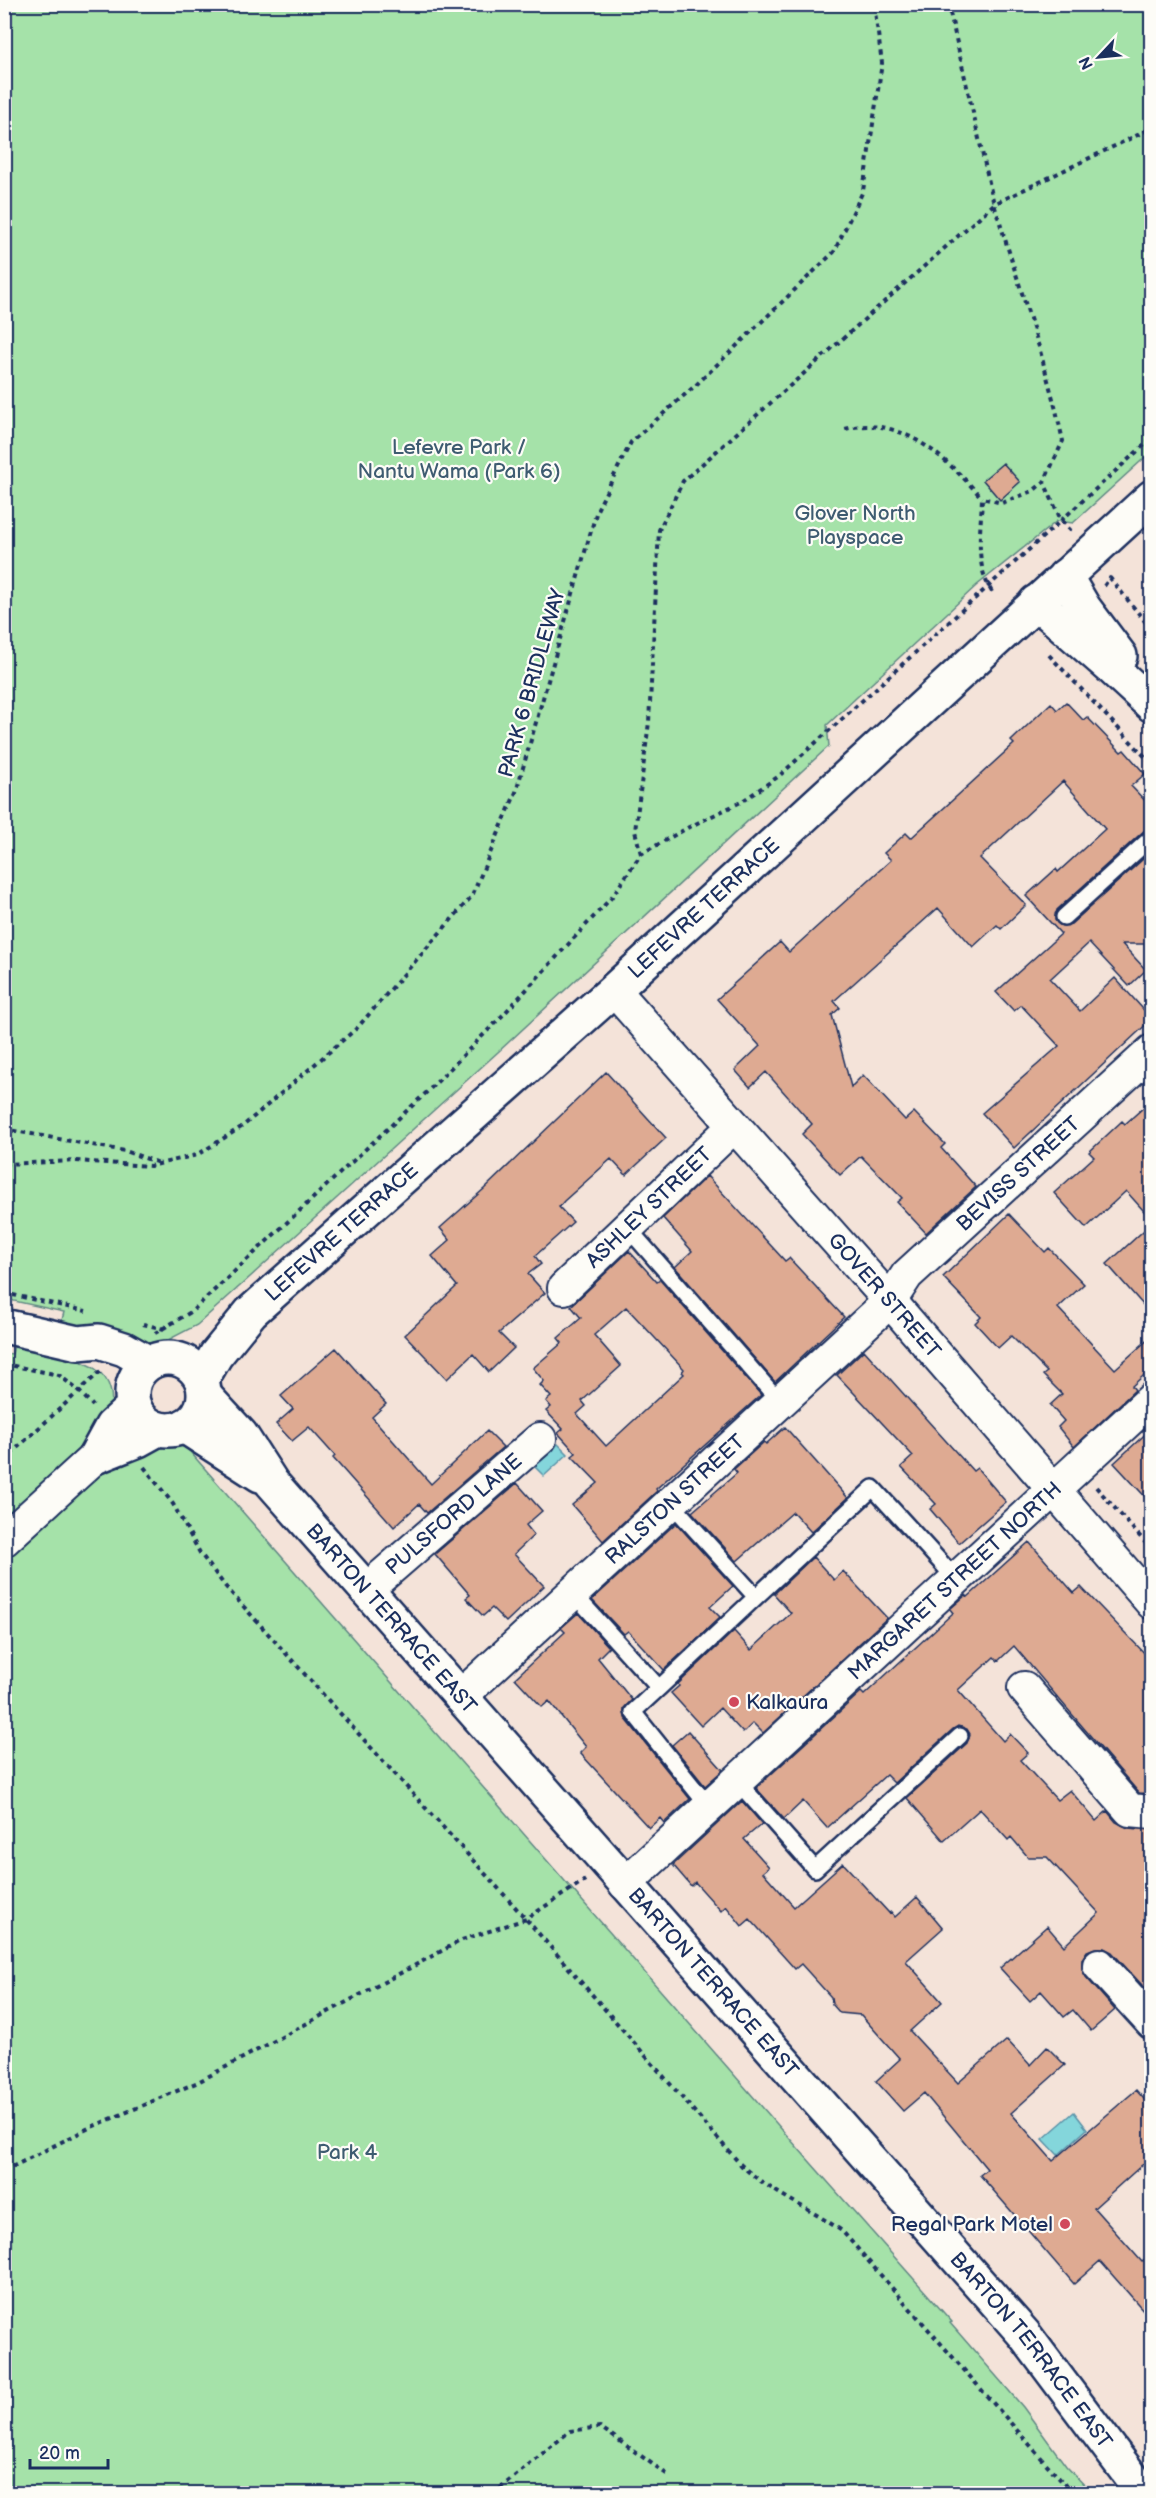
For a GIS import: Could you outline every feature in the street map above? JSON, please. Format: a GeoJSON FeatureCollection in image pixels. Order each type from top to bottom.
{"type":"FeatureCollection","features":[{"type":"Feature","properties":{"kind":"street","name":"LEFEVRE TERRACE"},"geometry":{"type":"LineString","coordinates":[[94,1457],[112,1426],[209,1333],[251,1312],[614,990],[1152,497]]}},
{"type":"Feature","properties":{"kind":"street"},"geometry":{"type":"LineString","coordinates":[[1065,576],[1084,608],[1152,700]]}},
{"type":"Feature","properties":{"kind":"street"},"geometry":{"type":"LineString","coordinates":[[1036,602],[1152,705]]}},
{"type":"Feature","properties":{"kind":"street","name":"GOVER STREET"},"geometry":{"type":"LineString","coordinates":[[614,990],[890,1301],[1152,1603]]}},
{"type":"Feature","properties":{"kind":"street","name":"BEVISS STREET"},"geometry":{"type":"LineString","coordinates":[[890,1301],[907,1275],[1152,1051]]}},
{"type":"Feature","properties":{"kind":"street","name":"ASHLEY STREET"},"geometry":{"type":"LineString","coordinates":[[564,1288],[734,1126]]}},
{"type":"Feature","properties":{"kind":"street","name":"RALSTON STREET"},"geometry":{"type":"LineString","coordinates":[[460,1697],[890,1301]]}},
{"type":"Feature","properties":{"kind":"street"},"geometry":{"type":"LineString","coordinates":[[4,1326],[78,1343],[99,1341],[124,1349],[165,1375],[198,1414],[171,1428],[94,1457],[4,1540]]}},
{"type":"Feature","properties":{"kind":"street","name":"BARTON TERRACE EAST"},"geometry":{"type":"LineString","coordinates":[[272,1483],[171,1428],[143,1420],[165,1375],[241,1435],[272,1483],[1024,2334],[1144,2493]]}},
{"type":"Feature","properties":{"kind":"street","name":"MARGARET STREET NORTH"},"geometry":{"type":"LineString","coordinates":[[617,1874],[709,1807],[1152,1399]]}},
{"type":"Feature","properties":{"kind":"street","name":"PULSFORD LANE"},"geometry":{"type":"LineString","coordinates":[[366,1590],[540,1439]]}},
{"type":"Feature","properties":{"kind":"street"},"geometry":{"type":"LineString","coordinates":[[1024,1688],[1130,1810],[1152,1812]]}},
{"type":"Feature","properties":{"kind":"street"},"geometry":{"type":"LineString","coordinates":[[1100,1965],[1152,2023]]}},
{"type":"Feature","properties":{"kind":"lane"},"geometry":{"type":"LineString","coordinates":[[1064,917],[1152,837]]}},
{"type":"Feature","properties":{"kind":"lane"},"geometry":{"type":"LineString","coordinates":[[627,1227],[780,1402]]}},
{"type":"Feature","properties":{"kind":"lane"},"geometry":{"type":"LineString","coordinates":[[709,1807],[633,1712],[873,1488],[956,1579]]}},
{"type":"Feature","properties":{"kind":"lane"},"geometry":{"type":"LineString","coordinates":[[671,1503],[756,1597]]}},
{"type":"Feature","properties":{"kind":"lane"},"geometry":{"type":"LineString","coordinates":[[573,1593],[659,1688]]}},
{"type":"Feature","properties":{"kind":"lane"},"geometry":{"type":"LineString","coordinates":[[737,1781],[815,1869],[960,1736]]}},
{"type":"Feature","properties":{"kind":"path","name":"PARK 6 BRIDLEWAY"},"geometry":{"type":"LineString","coordinates":[[4,1164],[76,1161],[150,1166],[197,1155],[251,1118],[357,1028],[471,896],[516,792],[597,510],[631,442],[697,384],[834,252],[863,190],[882,63],[874,4]]}},
{"type":"Feature","properties":{"kind":"path"},"geometry":{"type":"LineString","coordinates":[[845,429],[859,425],[877,425],[897,430],[919,441],[982,498],[1002,503],[1033,491],[1044,482],[1063,441],[1039,347],[994,204],[948,4]]}},
{"type":"Feature","properties":{"kind":"path"},"geometry":{"type":"LineString","coordinates":[[641,854],[635,831],[649,722],[659,530],[683,481],[994,204],[1152,128]]}},
{"type":"Feature","properties":{"kind":"path"},"geometry":{"type":"LineString","coordinates":[[165,1375],[190,1312],[428,1091],[503,1015],[611,898],[641,854],[689,827],[741,802],[779,776],[1152,438]]}},
{"type":"Feature","properties":{"kind":"path"},"geometry":{"type":"LineString","coordinates":[[1044,482],[1061,520]]}},
{"type":"Feature","properties":{"kind":"path"},"geometry":{"type":"LineString","coordinates":[[982,498],[980,562],[992,592]]}},
{"type":"Feature","properties":{"kind":"path"},"geometry":{"type":"LineString","coordinates":[[1100,592],[1110,578],[1152,630]]}},
{"type":"Feature","properties":{"kind":"path"},"geometry":{"type":"LineString","coordinates":[[1048,654],[1152,764]]}},
{"type":"Feature","properties":{"kind":"path"},"geometry":{"type":"LineString","coordinates":[[4,1129],[125,1151],[160,1163]]}},
{"type":"Feature","properties":{"kind":"path"},"geometry":{"type":"LineString","coordinates":[[4,1364],[59,1375],[79,1391]]}},
{"type":"Feature","properties":{"kind":"path"},"geometry":{"type":"LineString","coordinates":[[4,1460],[97,1374]]}},
{"type":"Feature","properties":{"kind":"path"},"geometry":{"type":"LineString","coordinates":[[139,1460],[172,1504],[200,1553],[225,1586],[526,1919],[741,2165],[772,2190],[818,2214],[842,2231],[1073,2493]]}},
{"type":"Feature","properties":{"kind":"path"},"geometry":{"type":"LineString","coordinates":[[1089,1479],[1152,1550]]}},
{"type":"Feature","properties":{"kind":"path"},"geometry":{"type":"LineString","coordinates":[[4,2171],[89,2128],[198,2082],[462,1940],[526,1919],[617,1874]]}},
{"type":"Feature","properties":{"kind":"path"},"geometry":{"type":"LineString","coordinates":[[493,2493],[570,2431],[600,2427],[668,2475]]}},
{"type":"Feature","properties":{"kind":"green space","name":"Lefevre Park / Nantu Wama (Park 6)"},"geometry":{"type":"Polygon","coordinates":[[[5,5],[1151,5],[1151,452],[1073,523],[1057,521],[976,586],[827,725],[829,746],[498,1052],[197,1325],[145,1352],[61,1324],[64,1312],[5,1299],[5,5]]]}},
{"type":"Feature","properties":{"kind":"green space"},"geometry":{"type":"Polygon","coordinates":[[[14,1345],[57,1354],[89,1365],[102,1374],[108,1384],[111,1402],[107,1417],[84,1443],[5,1518],[5,1353],[12,1354],[14,1345]]]}},
{"type":"Feature","properties":{"kind":"green space","name":"Park 4"},"geometry":{"type":"Polygon","coordinates":[[[158,1445],[185,1446],[952,2322],[950,2323],[1023,2407],[1066,2466],[1092,2493],[5,2494],[5,1545],[97,1460],[158,1445]]]}},
{"type":"Feature","properties":{"kind":"water"},"geometry":{"type":"Polygon","coordinates":[[[558,1444],[568,1454],[544,1476],[534,1466],[558,1444]]]}},
{"type":"Feature","properties":{"kind":"water"},"geometry":{"type":"Polygon","coordinates":[[[1074,2112],[1087,2129],[1058,2155],[1043,2139],[1074,2112]]]}},
{"type":"Feature","properties":{"kind":"building"},"geometry":{"type":"Polygon","coordinates":[[[1003,463],[1020,482],[1000,500],[983,480],[1003,463]]]}},
{"type":"Feature","properties":{"kind":"building"},"geometry":{"type":"Polygon","coordinates":[[[1066,702],[1083,720],[1087,717],[1121,752],[1124,750],[1145,774],[1131,786],[1152,808],[1152,827],[1145,830],[1057,910],[1055,920],[1062,926],[1071,924],[1152,851],[1152,944],[1122,944],[1146,970],[1129,986],[1089,943],[1050,979],[1080,1011],[1115,978],[1152,1019],[1014,1148],[982,1113],[1059,1046],[1021,1005],[1014,1011],[996,992],[1061,934],[1026,896],[1056,869],[1058,872],[1105,829],[1063,781],[980,858],[1026,905],[1001,929],[997,925],[973,947],[938,908],[834,1001],[840,1008],[832,1015],[851,1087],[863,1075],[905,1120],[914,1112],[945,1144],[941,1148],[976,1187],[926,1233],[897,1202],[902,1198],[861,1156],[840,1175],[802,1134],[812,1124],[766,1072],[750,1087],[735,1070],[760,1046],[717,999],[780,942],[789,952],[891,860],[884,853],[906,833],[911,838],[1014,744],[1011,741],[1051,703],[1057,710],[1066,702]]]}},
{"type":"Feature","properties":{"kind":"building"},"geometry":{"type":"Polygon","coordinates":[[[606,1072],[666,1138],[626,1175],[611,1159],[564,1201],[559,1207],[573,1222],[535,1256],[541,1264],[528,1274],[545,1293],[499,1333],[514,1348],[489,1372],[473,1354],[447,1379],[405,1335],[457,1286],[432,1256],[450,1240],[440,1228],[606,1072]]]}},
{"type":"Feature","properties":{"kind":"building"},"geometry":{"type":"Polygon","coordinates":[[[1152,1100],[1152,1220],[1126,1191],[1086,1228],[1054,1193],[1094,1157],[1089,1152],[1122,1121],[1125,1124],[1152,1100]]]}},
{"type":"Feature","properties":{"kind":"building"},"geometry":{"type":"Polygon","coordinates":[[[707,1176],[785,1261],[789,1258],[844,1317],[775,1382],[675,1267],[692,1251],[663,1218],[707,1176]]]}},
{"type":"Feature","properties":{"kind":"building"},"geometry":{"type":"Polygon","coordinates":[[[1009,1214],[1045,1252],[1049,1248],[1084,1284],[1058,1308],[1115,1369],[1152,1336],[1152,1368],[1132,1386],[1135,1390],[1074,1447],[1058,1427],[1064,1421],[1050,1405],[1062,1394],[1043,1375],[1047,1372],[1011,1336],[998,1348],[975,1323],[981,1317],[943,1277],[1009,1214]]]}},
{"type":"Feature","properties":{"kind":"building"},"geometry":{"type":"Polygon","coordinates":[[[1152,1223],[1152,1315],[1107,1264],[1152,1223]]]}},
{"type":"Feature","properties":{"kind":"building"},"geometry":{"type":"Polygon","coordinates":[[[629,1251],[657,1282],[660,1280],[761,1395],[656,1489],[657,1491],[603,1541],[572,1505],[598,1483],[572,1456],[576,1453],[558,1433],[563,1429],[546,1411],[551,1407],[546,1401],[551,1397],[540,1385],[544,1381],[533,1368],[562,1343],[558,1338],[581,1318],[571,1306],[629,1251]],[[626,1307],[594,1335],[621,1366],[582,1401],[586,1406],[577,1414],[606,1446],[684,1374],[682,1372],[684,1369],[626,1307]]]}},
{"type":"Feature","properties":{"kind":"building"},"geometry":{"type":"Polygon","coordinates":[[[336,1348],[386,1404],[372,1417],[431,1484],[487,1431],[503,1447],[427,1513],[419,1504],[394,1527],[309,1427],[292,1441],[276,1424],[293,1409],[281,1396],[336,1348]]]}},
{"type":"Feature","properties":{"kind":"building"},"geometry":{"type":"Polygon","coordinates":[[[864,1350],[973,1471],[977,1468],[1006,1502],[959,1543],[930,1509],[936,1504],[901,1467],[913,1456],[837,1375],[864,1350]]]}},
{"type":"Feature","properties":{"kind":"building"},"geometry":{"type":"Polygon","coordinates":[[[785,1427],[848,1498],[811,1532],[793,1512],[737,1561],[692,1512],[737,1473],[734,1469],[785,1427]]]}},
{"type":"Feature","properties":{"kind":"building"},"geometry":{"type":"Polygon","coordinates":[[[1152,1428],[1152,1504],[1114,1463],[1152,1428]]]}},
{"type":"Feature","properties":{"kind":"building"},"geometry":{"type":"Polygon","coordinates":[[[517,1483],[542,1511],[526,1525],[534,1535],[514,1554],[544,1586],[506,1622],[492,1608],[483,1616],[466,1598],[470,1595],[435,1554],[517,1483]]]}},
{"type":"Feature","properties":{"kind":"building"},"geometry":{"type":"Polygon","coordinates":[[[676,1523],[733,1586],[710,1607],[720,1617],[664,1670],[628,1631],[624,1634],[592,1600],[676,1523]]]}},
{"type":"Feature","properties":{"kind":"building"},"geometry":{"type":"Polygon","coordinates":[[[1029,1542],[1074,1593],[1081,1587],[1152,1661],[1152,1794],[1139,1793],[1014,1646],[998,1661],[994,1657],[958,1690],[1003,1741],[1010,1734],[1028,1753],[1020,1760],[1057,1800],[1070,1790],[1096,1821],[1107,1811],[1116,1822],[1128,1828],[1152,1830],[1152,1996],[1112,1952],[1104,1948],[1087,1951],[1082,1959],[1082,1969],[1086,1977],[1115,2010],[1091,2031],[1073,2010],[1064,2017],[1041,1991],[1030,2001],[1000,1968],[1047,1926],[1064,1946],[1099,1913],[1047,1857],[1028,1857],[1011,1837],[1008,1840],[980,1809],[944,1841],[907,1798],[967,1743],[970,1734],[967,1729],[958,1726],[953,1729],[894,1783],[886,1775],[827,1828],[803,1801],[784,1819],[756,1788],[861,1692],[864,1695],[953,1613],[950,1609],[966,1595],[968,1597],[1029,1542]]]}},
{"type":"Feature","properties":{"kind":"building"},"geometry":{"type":"Polygon","coordinates":[[[813,1557],[834,1580],[843,1571],[887,1618],[763,1733],[753,1723],[743,1733],[720,1708],[701,1726],[671,1693],[734,1631],[751,1650],[791,1613],[774,1594],[813,1557]]]}},
{"type":"Feature","properties":{"kind":"building"},"geometry":{"type":"Polygon","coordinates":[[[578,1613],[609,1647],[598,1658],[632,1700],[624,1708],[625,1718],[690,1799],[664,1823],[660,1818],[649,1828],[580,1753],[586,1747],[549,1701],[542,1707],[515,1678],[565,1632],[561,1628],[578,1613]]]}},
{"type":"Feature","properties":{"kind":"building"},"geometry":{"type":"Polygon","coordinates":[[[688,1731],[723,1770],[705,1786],[672,1745],[688,1731]]]}},
{"type":"Feature","properties":{"kind":"building"},"geometry":{"type":"Polygon","coordinates":[[[742,1801],[762,1824],[744,1839],[769,1867],[763,1872],[794,1907],[843,1863],[895,1917],[917,1897],[943,1928],[906,1961],[942,2002],[910,2031],[958,2083],[1007,2040],[1030,2065],[1047,2047],[1065,2065],[1011,2113],[1053,2161],[1136,2090],[1152,2108],[1152,2156],[1094,2208],[1142,2262],[1152,2254],[1152,2320],[1100,2261],[1074,2284],[980,2175],[987,2169],[924,2093],[903,2111],[876,2081],[900,2059],[861,2015],[840,2013],[832,2004],[831,1997],[801,1964],[795,1969],[750,1919],[742,1926],[726,1906],[721,1911],[695,1882],[691,1886],[673,1865],[742,1801]]]}},
{"type":"Feature","properties":{"kind":"place","name":"Kalkaura"},"geometry":{"type":"Point","coordinates":[734,1702]}},
{"type":"Feature","properties":{"kind":"place","name":"Regal Park Motel"},"geometry":{"type":"Point","coordinates":[1065,2224]}},
{"type":"Feature","properties":{"kind":"park label","name":"Glover North Playspace"},"geometry":{"type":"Point","coordinates":[855,525]}}]}
